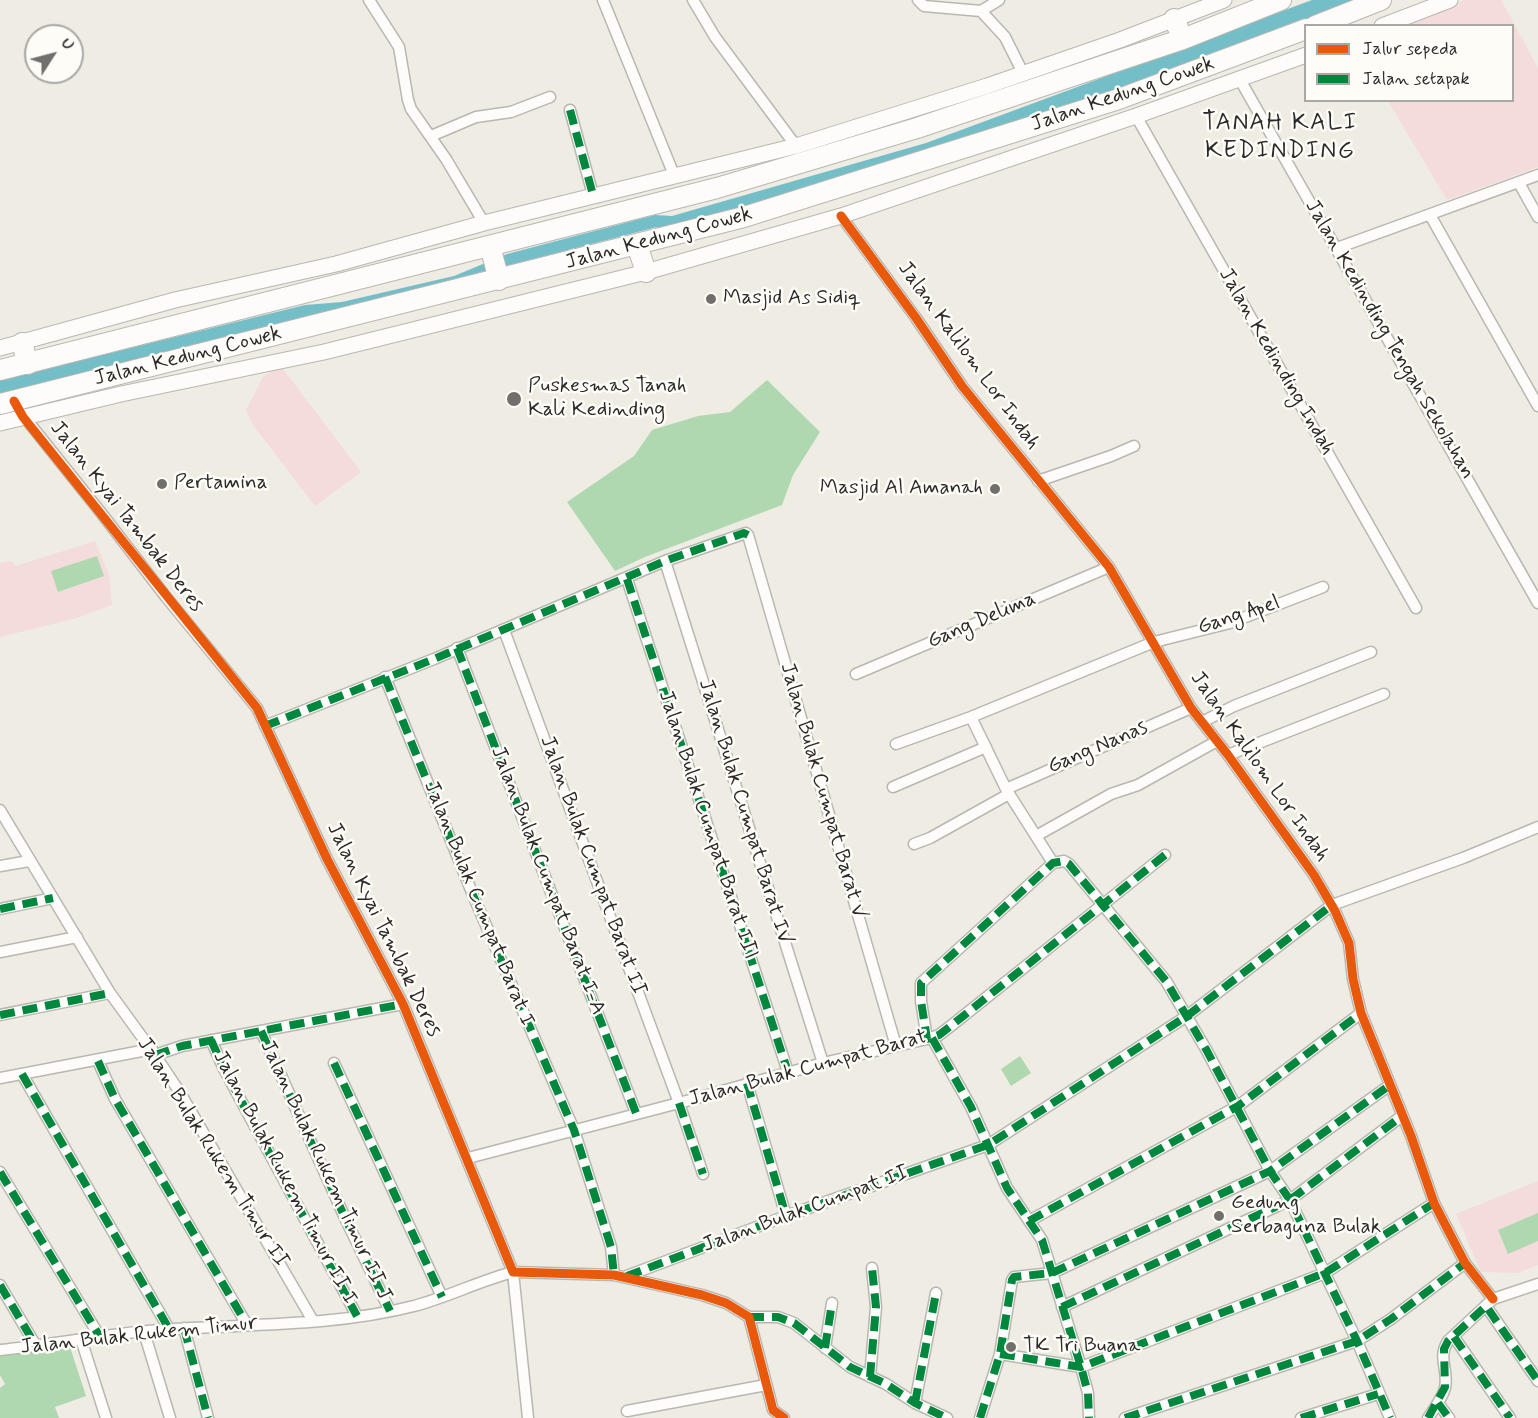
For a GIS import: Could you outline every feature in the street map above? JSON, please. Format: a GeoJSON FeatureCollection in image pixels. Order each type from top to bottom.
{"type":"FeatureCollection","features":[{"type":"Feature","properties":{"kind":"highway","name":"Jalan Kedung Cowek"},"geometry":{"type":"LineString","coordinates":[[12,407],[495,264],[717,188],[884,138],[1183,39],[1281,0]]}},
{"type":"Feature","properties":{"kind":"highway"},"geometry":{"type":"LineString","coordinates":[[1325,24],[1340,21],[1381,0]]}},
{"type":"Feature","properties":{"kind":"highway"},"geometry":{"type":"LineString","coordinates":[[1174,19],[1183,39]]}},
{"type":"Feature","properties":{"kind":"highway","name":"Jalan Kedung Cowek"},"geometry":{"type":"LineString","coordinates":[[0,370],[462,274],[495,264],[638,245],[744,217],[1021,131],[1130,95],[1304,29]]}},
{"type":"Feature","properties":{"kind":"highway"},"geometry":{"type":"LineString","coordinates":[[638,245],[646,272]]}},
{"type":"Feature","properties":{"kind":"highway"},"geometry":{"type":"LineString","coordinates":[[22,343],[28,364]]}},
{"type":"Feature","properties":{"kind":"main road"},"geometry":{"type":"LineString","coordinates":[[0,348],[175,300],[336,264],[593,195],[796,146],[987,86],[1120,40],[1224,0]]}},
{"type":"Feature","properties":{"kind":"main road"},"geometry":{"type":"LineString","coordinates":[[1387,24],[1450,0]]}},
{"type":"Feature","properties":{"kind":"main road","name":"Jalan Kedung Cowek"},"geometry":{"type":"LineString","coordinates":[[0,423],[12,407],[121,394],[324,352],[646,272],[841,216],[1136,117],[1304,55]]}},
{"type":"Feature","properties":{"kind":"street"},"geometry":{"type":"LineString","coordinates":[[369,0],[399,47],[408,100],[418,121],[446,159],[484,223]]}},
{"type":"Feature","properties":{"kind":"street"},"geometry":{"type":"LineString","coordinates":[[603,0],[674,175]]}},
{"type":"Feature","properties":{"kind":"street"},"geometry":{"type":"LineString","coordinates":[[693,0],[715,37],[796,146]]}},
{"type":"Feature","properties":{"kind":"street"},"geometry":{"type":"LineString","coordinates":[[918,0],[924,6],[981,11],[999,0]]}},
{"type":"Feature","properties":{"kind":"street"},"geometry":{"type":"LineString","coordinates":[[981,11],[1005,37],[1023,73]]}},
{"type":"Feature","properties":{"kind":"street","name":"Jalan Kedinding Tengah Sekolahan"},"geometry":{"type":"LineString","coordinates":[[1239,78],[1538,603]]}},
{"type":"Feature","properties":{"kind":"street"},"geometry":{"type":"LineString","coordinates":[[431,136],[476,117],[511,112],[550,97]]}},
{"type":"Feature","properties":{"kind":"street"},"geometry":{"type":"LineString","coordinates":[[570,110],[593,195]]}},
{"type":"Feature","properties":{"kind":"street","name":"Jalan Kedinding Indah"},"geometry":{"type":"LineString","coordinates":[[1136,117],[1416,608]]}},
{"type":"Feature","properties":{"kind":"street"},"geometry":{"type":"LineString","coordinates":[[1337,248],[1538,176]]}},
{"type":"Feature","properties":{"kind":"street"},"geometry":{"type":"LineString","coordinates":[[1519,183],[1538,217]]}},
{"type":"Feature","properties":{"kind":"street"},"geometry":{"type":"LineString","coordinates":[[1430,215],[1538,406]]}},
{"type":"Feature","properties":{"kind":"street","name":"Jalan Kalilom Lor Indah"},"geometry":{"type":"LineString","coordinates":[[841,216],[887,277],[962,386],[1109,567],[1191,708],[1228,755],[1314,875],[1332,905],[1349,943],[1353,979],[1361,1013],[1434,1203],[1465,1263],[1538,1381]]}},
{"type":"Feature","properties":{"kind":"street","name":"Jalan Kyai Tambak Deres"},"geometry":{"type":"LineString","coordinates":[[12,407],[257,708],[327,859],[403,1004],[513,1272],[528,1418]]}},
{"type":"Feature","properties":{"kind":"street"},"geometry":{"type":"LineString","coordinates":[[1038,481],[1134,446]]}},
{"type":"Feature","properties":{"kind":"street","name":"Jalan Bulak Cumpat Barat V"},"geometry":{"type":"LineString","coordinates":[[665,561],[744,532],[748,535],[896,1046]]}},
{"type":"Feature","properties":{"kind":"street"},"geometry":{"type":"LineString","coordinates":[[265,726],[504,630],[665,561]]}},
{"type":"Feature","properties":{"kind":"street","name":"Jalan Bulak Cumpat Barat IV"},"geometry":{"type":"LineString","coordinates":[[665,561],[823,1063]]}},
{"type":"Feature","properties":{"kind":"street","name":"Gang Delima"},"geometry":{"type":"LineString","coordinates":[[856,674],[1109,567]]}},
{"type":"Feature","properties":{"kind":"street","name":"Jalan Bulak Cumpat Barat III"},"geometry":{"type":"LineString","coordinates":[[627,579],[788,1072]]}},
{"type":"Feature","properties":{"kind":"street","name":"Gang Apel"},"geometry":{"type":"LineString","coordinates":[[896,744],[971,717],[1154,642],[1194,630],[1230,623],[1323,587]]}},
{"type":"Feature","properties":{"kind":"street","name":"Jalan Bulak Cumpat Barat II"},"geometry":{"type":"LineString","coordinates":[[504,630],[679,1103],[703,1174]]}},
{"type":"Feature","properties":{"kind":"street","name":"Jalan Bulak Cumpat Barat I-A"},"geometry":{"type":"LineString","coordinates":[[457,648],[636,1113]]}},
{"type":"Feature","properties":{"kind":"street"},"geometry":{"type":"LineString","coordinates":[[1202,722],[1234,706],[1371,652]]}},
{"type":"Feature","properties":{"kind":"street","name":"Jalan Bulak Cumpat Barat I"},"geometry":{"type":"LineString","coordinates":[[385,677],[473,895],[574,1130],[619,1276]]}},
{"type":"Feature","properties":{"kind":"street"},"geometry":{"type":"LineString","coordinates":[[1228,755],[1384,694]]}},
{"type":"Feature","properties":{"kind":"street","name":"Gang Nanas"},"geometry":{"type":"LineString","coordinates":[[914,844],[930,838],[1007,791],[1191,708]]}},
{"type":"Feature","properties":{"kind":"street"},"geometry":{"type":"LineString","coordinates":[[971,717],[1007,791],[1053,863]]}},
{"type":"Feature","properties":{"kind":"street"},"geometry":{"type":"LineString","coordinates":[[1036,836],[1111,794],[1138,785],[1216,741]]}},
{"type":"Feature","properties":{"kind":"street"},"geometry":{"type":"LineString","coordinates":[[893,787],[986,747]]}},
{"type":"Feature","properties":{"kind":"street","name":"Jalan Bulak Rukem Timur II"},"geometry":{"type":"LineString","coordinates":[[0,810],[110,993],[154,1052],[313,1321]]}},
{"type":"Feature","properties":{"kind":"street","name":"Jalan Bulak Cumpat II"},"geometry":{"type":"LineString","coordinates":[[619,1276],[988,1145],[1186,1016],[1332,905],[1463,858],[1538,828]]}},
{"type":"Feature","properties":{"kind":"street","name":"Jalan Bulak Cumpat Barat"},"geometry":{"type":"LineString","coordinates":[[468,1158],[788,1072],[930,1038],[952,1025],[1103,907],[1165,855]]}},
{"type":"Feature","properties":{"kind":"street"},"geometry":{"type":"LineString","coordinates":[[0,867],[29,861]]}},
{"type":"Feature","properties":{"kind":"street"},"geometry":{"type":"LineString","coordinates":[[1089,1418],[1088,1393],[1081,1367],[1041,1240],[1007,1188],[971,1107],[930,1038],[921,1001],[921,982],[1053,863],[1064,861],[1069,864],[1166,981],[1238,1106],[1270,1171],[1290,1200],[1357,1341],[1390,1418]]}},
{"type":"Feature","properties":{"kind":"street"},"geometry":{"type":"LineString","coordinates":[[0,909],[53,898]]}},
{"type":"Feature","properties":{"kind":"street"},"geometry":{"type":"LineString","coordinates":[[0,952],[77,937]]}},
{"type":"Feature","properties":{"kind":"street"},"geometry":{"type":"LineString","coordinates":[[0,1015],[110,993]]}},
{"type":"Feature","properties":{"kind":"street"},"geometry":{"type":"LineString","coordinates":[[0,1078],[154,1052],[403,1004]]}},
{"type":"Feature","properties":{"kind":"street"},"geometry":{"type":"LineString","coordinates":[[1029,1221],[1238,1106],[1361,1013]]}},
{"type":"Feature","properties":{"kind":"street","name":"Jalan Bulak Rukem Timur II J"},"geometry":{"type":"LineString","coordinates":[[261,1031],[346,1220],[390,1311]]}},
{"type":"Feature","properties":{"kind":"street","name":"Jalan Bulak Rukem Timur II I"},"geometry":{"type":"LineString","coordinates":[[211,1040],[357,1316]]}},
{"type":"Feature","properties":{"kind":"street"},"geometry":{"type":"LineString","coordinates":[[98,1061],[115,1099],[247,1324]]}},
{"type":"Feature","properties":{"kind":"street"},"geometry":{"type":"LineString","coordinates":[[334,1063],[442,1297]]}},
{"type":"Feature","properties":{"kind":"street"},"geometry":{"type":"LineString","coordinates":[[22,1074],[169,1329]]}},
{"type":"Feature","properties":{"kind":"street"},"geometry":{"type":"LineString","coordinates":[[747,1083],[786,1216]]}},
{"type":"Feature","properties":{"kind":"street"},"geometry":{"type":"LineString","coordinates":[[980,1418],[1000,1354],[1013,1278],[1016,1275],[1052,1273],[1270,1171],[1390,1085]]}},
{"type":"Feature","properties":{"kind":"street"},"geometry":{"type":"LineString","coordinates":[[1062,1307],[1290,1200],[1402,1116]]}},
{"type":"Feature","properties":{"kind":"street"},"geometry":{"type":"LineString","coordinates":[[0,1172],[100,1337]]}},
{"type":"Feature","properties":{"kind":"street"},"geometry":{"type":"LineString","coordinates":[[1000,1354],[1081,1367],[1325,1273],[1434,1203]]}},
{"type":"Feature","properties":{"kind":"street"},"geometry":{"type":"LineString","coordinates":[[1125,1418],[1357,1341],[1391,1319],[1465,1263]]}},
{"type":"Feature","properties":{"kind":"street"},"geometry":{"type":"LineString","coordinates":[[870,1377],[876,1307],[872,1268]]}},
{"type":"Feature","properties":{"kind":"street"},"geometry":{"type":"LineString","coordinates":[[313,1321],[390,1311],[442,1297],[484,1279],[513,1272],[619,1276],[726,1303],[749,1317],[786,1319],[850,1367],[947,1418]]}},
{"type":"Feature","properties":{"kind":"street"},"geometry":{"type":"LineString","coordinates":[[1428,1418],[1445,1388],[1443,1349],[1448,1341],[1489,1302],[1538,1284]]}},
{"type":"Feature","properties":{"kind":"street"},"geometry":{"type":"LineString","coordinates":[[0,1285],[36,1346]]}},
{"type":"Feature","properties":{"kind":"street"},"geometry":{"type":"LineString","coordinates":[[915,1403],[936,1293]]}},
{"type":"Feature","properties":{"kind":"street"},"geometry":{"type":"LineString","coordinates":[[825,1348],[832,1303]]}},
{"type":"Feature","properties":{"kind":"street"},"geometry":{"type":"LineString","coordinates":[[749,1317],[773,1414],[784,1418]]}},
{"type":"Feature","properties":{"kind":"street","name":"Jalan Bulak Rukem Timur"},"geometry":{"type":"LineString","coordinates":[[0,1350],[169,1329],[313,1321]]}},
{"type":"Feature","properties":{"kind":"street"},"geometry":{"type":"LineString","coordinates":[[183,1328],[208,1418]]}},
{"type":"Feature","properties":{"kind":"street"},"geometry":{"type":"LineString","coordinates":[[144,1332],[170,1418]]}},
{"type":"Feature","properties":{"kind":"street"},"geometry":{"type":"LineString","coordinates":[[1454,1337],[1509,1418]]}},
{"type":"Feature","properties":{"kind":"street"},"geometry":{"type":"LineString","coordinates":[[81,1339],[106,1418]]}},
{"type":"Feature","properties":{"kind":"street"},"geometry":{"type":"LineString","coordinates":[[627,1411],[766,1385]]}},
{"type":"Feature","properties":{"kind":"street"},"geometry":{"type":"LineString","coordinates":[[1301,1418],[1378,1394]]}},
{"type":"Feature","properties":{"kind":"street"},"geometry":{"type":"LineString","coordinates":[[1438,1403],[1449,1418]]}},
{"type":"Feature","properties":{"kind":"shaded area"},"geometry":{"type":"Polygon","coordinates":[[[1464,0],[1501,0],[1538,68],[1538,167],[1447,200],[1389,102],[1514,102],[1514,24],[1411,24],[1464,0]]]}},
{"type":"Feature","properties":{"kind":"shaded area"},"geometry":{"type":"Polygon","coordinates":[[[280,365],[361,472],[315,506],[253,425],[246,410],[263,377],[280,365]]]}},
{"type":"Feature","properties":{"kind":"shaded area"},"geometry":{"type":"Polygon","coordinates":[[[95,541],[109,575],[112,605],[73,619],[0,637],[0,563],[11,561],[16,566],[95,541]]]}},
{"type":"Feature","properties":{"kind":"shaded area"},"geometry":{"type":"Polygon","coordinates":[[[1538,1181],[1538,1265],[1518,1273],[1481,1272],[1456,1214],[1538,1181]]]}},
{"type":"Feature","properties":{"kind":"green space"},"geometry":{"type":"Polygon","coordinates":[[[767,380],[820,432],[793,475],[782,505],[645,557],[615,571],[567,502],[634,456],[652,430],[698,416],[730,412],[767,380]]]}},
{"type":"Feature","properties":{"kind":"green space"},"geometry":{"type":"Polygon","coordinates":[[[97,556],[104,576],[58,592],[51,571],[97,556]]]}},
{"type":"Feature","properties":{"kind":"green space"},"geometry":{"type":"Polygon","coordinates":[[[1020,1056],[1031,1073],[1011,1086],[1001,1069],[1020,1056]]]}},
{"type":"Feature","properties":{"kind":"green space"},"geometry":{"type":"Polygon","coordinates":[[[1538,1213],[1538,1241],[1508,1254],[1498,1230],[1538,1213]]]}},
{"type":"Feature","properties":{"kind":"green space"},"geometry":{"type":"Polygon","coordinates":[[[70,1347],[86,1396],[55,1407],[59,1418],[0,1418],[0,1388],[5,1384],[0,1375],[0,1355],[70,1347]]]}},
{"type":"Feature","properties":{"kind":"water"},"geometry":{"type":"Polygon","coordinates":[[[1312,0],[1361,0],[1040,119],[659,234],[657,227],[510,265],[454,285],[0,398],[0,380],[305,305],[342,302],[454,276],[507,254],[655,215],[672,216],[926,143],[1312,0]]]}},
{"type":"Feature","properties":{"kind":"marked path"},"geometry":{"type":"LineString","coordinates":[[570,110],[593,195]]}},
{"type":"Feature","properties":{"kind":"marked path"},"geometry":{"type":"LineString","coordinates":[[265,726],[434,659],[665,561],[744,533],[748,535]]}},
{"type":"Feature","properties":{"kind":"marked path"},"geometry":{"type":"LineString","coordinates":[[627,579],[788,1072]]}},
{"type":"Feature","properties":{"kind":"marked path"},"geometry":{"type":"LineString","coordinates":[[457,648],[636,1113]]}},
{"type":"Feature","properties":{"kind":"marked path"},"geometry":{"type":"LineString","coordinates":[[385,677],[473,895],[574,1130],[611,1247],[614,1275]]}},
{"type":"Feature","properties":{"kind":"marked path"},"geometry":{"type":"LineString","coordinates":[[1165,855],[952,1025],[939,1035],[927,1039],[921,1001],[921,983],[1053,863],[1064,861],[1069,864],[1166,981],[1207,1051],[1270,1171],[1290,1200],[1357,1341],[1390,1418]]}},
{"type":"Feature","properties":{"kind":"marked path"},"geometry":{"type":"LineString","coordinates":[[0,909],[53,898]]}},
{"type":"Feature","properties":{"kind":"marked path"},"geometry":{"type":"LineString","coordinates":[[627,1276],[786,1216],[988,1145],[1187,1016],[1332,905]]}},
{"type":"Feature","properties":{"kind":"marked path"},"geometry":{"type":"LineString","coordinates":[[0,1015],[110,993]]}},
{"type":"Feature","properties":{"kind":"marked path"},"geometry":{"type":"LineString","coordinates":[[155,1055],[182,1046],[403,1004]]}},
{"type":"Feature","properties":{"kind":"marked path"},"geometry":{"type":"LineString","coordinates":[[1029,1221],[1238,1106],[1361,1013]]}},
{"type":"Feature","properties":{"kind":"marked path"},"geometry":{"type":"LineString","coordinates":[[261,1031],[346,1220],[390,1311]]}},
{"type":"Feature","properties":{"kind":"marked path"},"geometry":{"type":"LineString","coordinates":[[932,1038],[971,1107],[1007,1188],[1042,1240],[1088,1393],[1089,1418]]}},
{"type":"Feature","properties":{"kind":"marked path"},"geometry":{"type":"LineString","coordinates":[[211,1040],[224,1069],[357,1316]]}},
{"type":"Feature","properties":{"kind":"marked path"},"geometry":{"type":"LineString","coordinates":[[98,1061],[115,1099],[247,1325]]}},
{"type":"Feature","properties":{"kind":"marked path"},"geometry":{"type":"LineString","coordinates":[[334,1063],[442,1297]]}},
{"type":"Feature","properties":{"kind":"marked path"},"geometry":{"type":"LineString","coordinates":[[22,1074],[169,1329]]}},
{"type":"Feature","properties":{"kind":"marked path"},"geometry":{"type":"LineString","coordinates":[[747,1083],[786,1216]]}},
{"type":"Feature","properties":{"kind":"marked path"},"geometry":{"type":"LineString","coordinates":[[980,1418],[1000,1354],[1014,1277],[1052,1273],[1270,1171],[1390,1085]]}},
{"type":"Feature","properties":{"kind":"marked path"},"geometry":{"type":"LineString","coordinates":[[679,1103],[703,1174]]}},
{"type":"Feature","properties":{"kind":"marked path"},"geometry":{"type":"LineString","coordinates":[[1062,1307],[1290,1200],[1402,1116]]}},
{"type":"Feature","properties":{"kind":"marked path"},"geometry":{"type":"LineString","coordinates":[[0,1172],[100,1337]]}},
{"type":"Feature","properties":{"kind":"marked path"},"geometry":{"type":"LineString","coordinates":[[1000,1354],[1081,1367],[1325,1273],[1434,1203]]}},
{"type":"Feature","properties":{"kind":"marked path"},"geometry":{"type":"LineString","coordinates":[[1125,1418],[1357,1341],[1391,1319],[1465,1263]]}},
{"type":"Feature","properties":{"kind":"marked path"},"geometry":{"type":"LineString","coordinates":[[870,1377],[876,1307],[872,1268]]}},
{"type":"Feature","properties":{"kind":"marked path"},"geometry":{"type":"LineString","coordinates":[[0,1285],[36,1346]]}},
{"type":"Feature","properties":{"kind":"marked path"},"geometry":{"type":"LineString","coordinates":[[915,1403],[936,1293]]}},
{"type":"Feature","properties":{"kind":"marked path"},"geometry":{"type":"LineString","coordinates":[[825,1348],[832,1303]]}},
{"type":"Feature","properties":{"kind":"marked path"},"geometry":{"type":"LineString","coordinates":[[1428,1418],[1445,1387],[1444,1349],[1448,1341],[1486,1306],[1538,1381]]}},
{"type":"Feature","properties":{"kind":"marked path"},"geometry":{"type":"LineString","coordinates":[[749,1317],[778,1317],[794,1323],[850,1367],[947,1418]]}},
{"type":"Feature","properties":{"kind":"marked path"},"geometry":{"type":"LineString","coordinates":[[184,1328],[208,1418]]}},
{"type":"Feature","properties":{"kind":"marked path"},"geometry":{"type":"LineString","coordinates":[[1454,1337],[1510,1418]]}},
{"type":"Feature","properties":{"kind":"marked path"},"geometry":{"type":"LineString","coordinates":[[1301,1418],[1378,1394]]}},
{"type":"Feature","properties":{"kind":"marked path"},"geometry":{"type":"LineString","coordinates":[[1438,1403],[1449,1418]]}},
{"type":"Feature","properties":{"kind":"cycle path"},"geometry":{"type":"LineString","coordinates":[[841,216],[916,318],[962,386],[1109,567],[1191,708],[1228,755],[1314,875],[1335,911],[1349,943],[1353,979],[1361,1013],[1411,1136],[1434,1203],[1465,1263],[1493,1299]]}},
{"type":"Feature","properties":{"kind":"cycle path"},"geometry":{"type":"LineString","coordinates":[[14,401],[23,417],[257,708],[327,859],[403,1004],[513,1272],[614,1275],[702,1295],[726,1303],[749,1317],[773,1410],[784,1418]]}},
{"type":"Feature","properties":{"kind":"place","name":"Masjid As Sidiq"},"geometry":{"type":"Point","coordinates":[711,299]}},
{"type":"Feature","properties":{"kind":"place","name":"Puskesmas Tanah Kali Kedinding"},"geometry":{"type":"Point","coordinates":[514,399]}},
{"type":"Feature","properties":{"kind":"place","name":"Pertamina"},"geometry":{"type":"Point","coordinates":[162,484]}},
{"type":"Feature","properties":{"kind":"place","name":"Masjid Al Amanah"},"geometry":{"type":"Point","coordinates":[995,489]}},
{"type":"Feature","properties":{"kind":"place","name":"Gedung Serbaguna Bulak"},"geometry":{"type":"Point","coordinates":[1219,1216]}},
{"type":"Feature","properties":{"kind":"place","name":"TK Tri Buana"},"geometry":{"type":"Point","coordinates":[1011,1347]}},
{"type":"Feature","properties":{"kind":"district","name":"TANAH KALI KEDINDING"},"geometry":{"type":"Point","coordinates":[1280,138]}}]}
